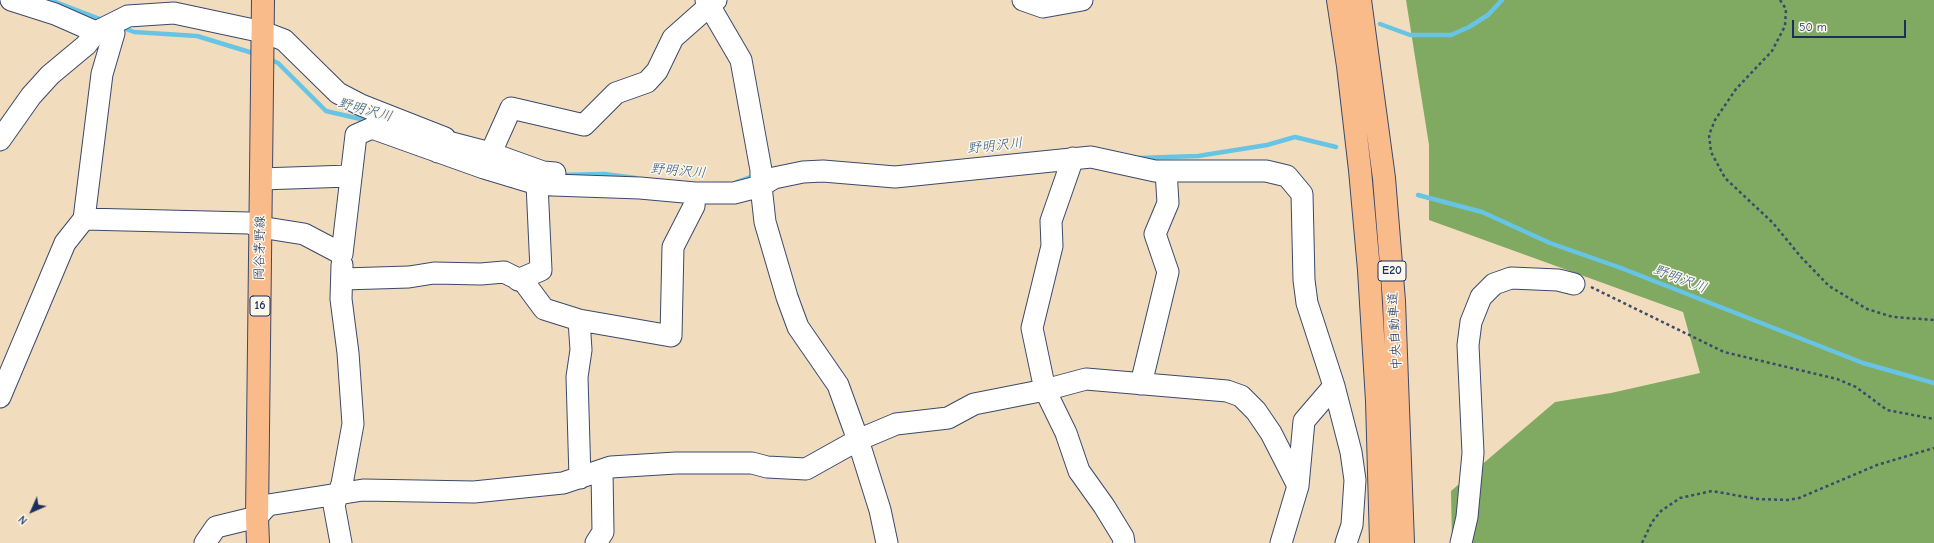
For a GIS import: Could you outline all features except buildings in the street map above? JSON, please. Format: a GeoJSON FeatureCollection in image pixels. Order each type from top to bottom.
{"type":"FeatureCollection","features":[{"type":"Feature","properties":{"kind":"main road","name":"岡谷茅野線"},"geometry":{"type":"LineString","coordinates":[[258,543],[257,517],[263,0]]}},
{"type":"Feature","properties":{"kind":"main road","name":"中央自動車道"},"geometry":{"type":"LineString","coordinates":[[1338,0],[1355,133],[1368,270],[1377,401],[1381,543]]}},
{"type":"Feature","properties":{"kind":"main road","name":"中央自動車道"},"geometry":{"type":"LineString","coordinates":[[1360,0],[1384,178],[1394,301],[1403,543]]}},
{"type":"Feature","properties":{"kind":"street"},"geometry":{"type":"LineString","coordinates":[[0,397],[65,243],[84,219],[102,74],[114,33],[96,32],[55,14],[11,0]]}},
{"type":"Feature","properties":{"kind":"street"},"geometry":{"type":"LineString","coordinates":[[1023,0],[1043,7],[1082,0]]}},
{"type":"Feature","properties":{"kind":"street"},"geometry":{"type":"LineString","coordinates":[[487,161],[511,108],[584,125],[616,93],[647,82],[657,71],[673,38],[710,2],[742,60],[761,178],[765,222],[774,256],[798,327],[838,385],[858,440],[880,510],[887,543]]}},
{"type":"Feature","properties":{"kind":"street"},"geometry":{"type":"LineString","coordinates":[[0,140],[31,96],[50,75],[86,45],[96,32],[128,16],[174,14],[263,39],[284,40],[338,93],[361,105],[446,138],[441,147]]}},
{"type":"Feature","properties":{"kind":"street"},"geometry":{"type":"LineString","coordinates":[[341,543],[334,505],[339,495],[353,424],[348,353],[341,299],[343,279],[342,254],[356,135],[372,128],[487,161],[543,172],[720,184],[761,178],[774,178],[803,172],[823,171],[895,177],[986,169],[1091,157],[1155,171],[1266,171],[1287,176],[1302,194],[1304,280],[1307,303],[1334,386],[1351,452],[1355,480],[1352,525],[1346,543]]}},
{"type":"Feature","properties":{"kind":"street"},"geometry":{"type":"LineString","coordinates":[[1073,158],[1051,221],[1052,246],[1032,328],[1045,390],[1066,433],[1079,471],[1104,506],[1124,543]]}},
{"type":"Feature","properties":{"kind":"street"},"geometry":{"type":"LineString","coordinates":[[487,161],[537,184],[640,188],[695,193],[734,193],[761,178]]}},
{"type":"Feature","properties":{"kind":"street"},"geometry":{"type":"LineString","coordinates":[[1141,384],[1168,272],[1155,234],[1168,203],[1166,171]]}},
{"type":"Feature","properties":{"kind":"street"},"geometry":{"type":"LineString","coordinates":[[261,179],[350,176]]}},
{"type":"Feature","properties":{"kind":"street"},"geometry":{"type":"LineString","coordinates":[[518,280],[541,270],[537,184]]}},
{"type":"Feature","properties":{"kind":"street"},"geometry":{"type":"LineString","coordinates":[[343,279],[408,277],[434,273],[480,274],[504,272],[524,282],[544,309],[579,320],[671,336],[673,247],[694,206],[695,193]]}},
{"type":"Feature","properties":{"kind":"street"},"geometry":{"type":"LineString","coordinates":[[84,219],[249,223],[260,228],[304,234],[342,254]]}},
{"type":"Feature","properties":{"kind":"street"},"geometry":{"type":"LineString","coordinates":[[1461,543],[1467,517],[1473,453],[1468,345],[1471,322],[1481,297],[1494,284],[1510,278],[1558,280],[1574,284]]}},
{"type":"Feature","properties":{"kind":"street"},"geometry":{"type":"LineString","coordinates":[[579,320],[581,350],[577,377],[580,478]]}},
{"type":"Feature","properties":{"kind":"street"},"geometry":{"type":"LineString","coordinates":[[205,543],[216,527],[257,517],[268,505],[363,490],[474,492],[562,483],[611,467],[717,462],[752,463],[767,468],[806,469],[858,440],[896,424],[948,418],[974,404],[1045,390],[1086,379],[1227,391],[1241,396],[1256,411],[1271,433],[1298,486]]}},
{"type":"Feature","properties":{"kind":"street"},"geometry":{"type":"LineString","coordinates":[[1282,543],[1298,486],[1304,421],[1334,386]]}},
{"type":"Feature","properties":{"kind":"street"},"geometry":{"type":"LineString","coordinates":[[596,543],[603,532],[602,471]]}},
{"type":"Feature","properties":{"kind":"path"},"geometry":{"type":"LineString","coordinates":[[1780,0],[1786,9],[1785,26],[1772,51],[1736,89],[1715,120],[1709,135],[1711,152],[1724,178],[1773,223],[1800,257],[1829,286],[1867,309],[1894,317],[1934,320]]}},
{"type":"Feature","properties":{"kind":"path"},"geometry":{"type":"LineString","coordinates":[[1574,284],[1594,288],[1724,352],[1837,379],[1856,387],[1887,410],[1934,419]]}},
{"type":"Feature","properties":{"kind":"path"},"geometry":{"type":"LineString","coordinates":[[1642,543],[1652,522],[1662,511],[1680,498],[1712,491],[1756,499],[1787,500],[1799,498],[1876,465],[1934,448]]}},
{"type":"Feature","properties":{"kind":"green space"},"geometry":{"type":"Polygon","coordinates":[[[1406,0],[1934,0],[1934,543],[1452,543],[1451,491],[1555,402],[1611,393],[1700,373],[1683,312],[1429,220],[1429,145],[1406,0]]]}},
{"type":"Feature","properties":{"kind":"waterway","name":"野明沢川"},"geometry":{"type":"LineString","coordinates":[[50,0],[105,21]]}},
{"type":"Feature","properties":{"kind":"waterway"},"geometry":{"type":"LineString","coordinates":[[1380,24],[1410,35],[1451,35],[1469,27],[1488,15],[1502,0]]}},
{"type":"Feature","properties":{"kind":"waterway","name":"野明沢川"},"geometry":{"type":"LineString","coordinates":[[121,27],[134,32],[197,36],[256,54]]}},
{"type":"Feature","properties":{"kind":"waterway","name":"野明沢川"},"geometry":{"type":"LineString","coordinates":[[269,59],[278,63],[326,111],[369,121]]}},
{"type":"Feature","properties":{"kind":"waterway","name":"野明沢川"},"geometry":{"type":"LineString","coordinates":[[1139,158],[1198,156],[1267,145],[1295,137],[1336,147]]}},
{"type":"Feature","properties":{"kind":"waterway","name":"野明沢川"},"geometry":{"type":"LineString","coordinates":[[560,175],[604,174],[636,178]]}},
{"type":"Feature","properties":{"kind":"waterway","name":"野明沢川"},"geometry":{"type":"LineString","coordinates":[[737,182],[756,175]]}},
{"type":"Feature","properties":{"kind":"waterway","name":"野明沢川"},"geometry":{"type":"LineString","coordinates":[[1418,195],[1482,212],[1550,243],[1621,268],[1863,363],[1934,383]]}}]}
